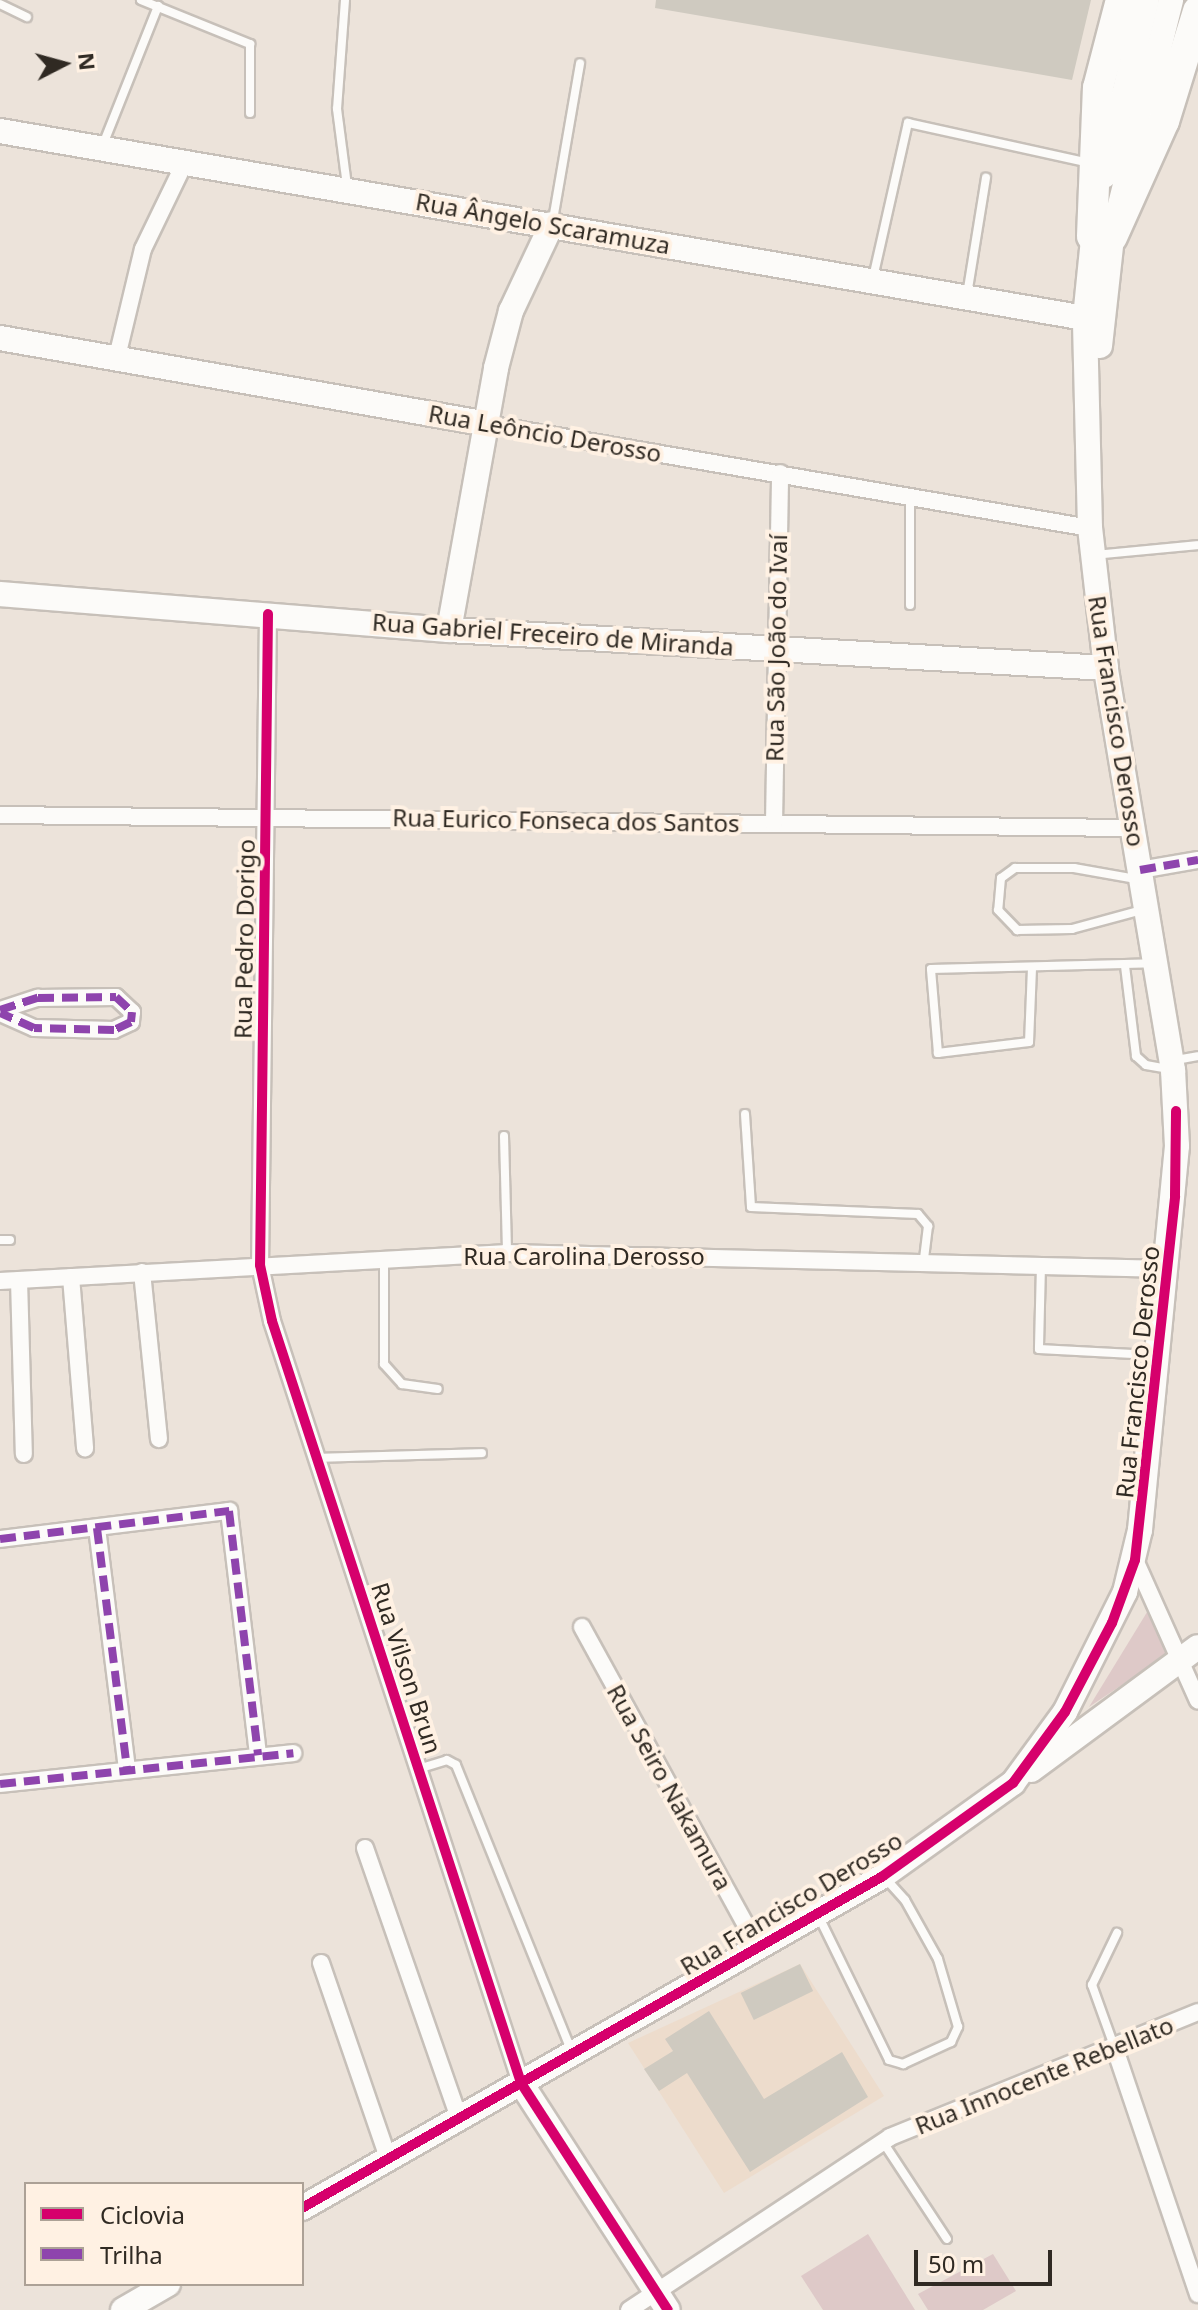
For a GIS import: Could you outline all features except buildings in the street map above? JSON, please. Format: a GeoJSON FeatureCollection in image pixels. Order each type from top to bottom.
{"type":"FeatureCollection","features":[{"type":"Feature","properties":{"kind":"highway"},"geometry":{"type":"LineString","coordinates":[[1102,236],[1090,163],[1098,88],[1121,0]]}},
{"type":"Feature","properties":{"kind":"highway"},"geometry":{"type":"LineString","coordinates":[[1102,236],[1164,121],[1198,11]]}},
{"type":"Feature","properties":{"kind":"street","name":"Rua Francisco Derosso"},"geometry":{"type":"LineString","coordinates":[[304,2207],[883,1876],[1013,1783],[1065,1712],[1112,1623],[1135,1560],[1168,1269],[1177,1146],[1172,1065],[1106,668],[1090,528],[1090,424],[1085,318],[1132,96],[1147,0]]}},
{"type":"Feature","properties":{"kind":"street","name":"Rua Francisco Derosso"},"geometry":{"type":"LineString","coordinates":[[1132,96],[1171,0]]}},
{"type":"Feature","properties":{"kind":"street","name":"Rua Ângelo Scaramuza"},"geometry":{"type":"LineString","coordinates":[[0,131],[186,160],[1085,318]]}},
{"type":"Feature","properties":{"kind":"street"},"geometry":{"type":"LineString","coordinates":[[117,357],[143,249],[186,160]]}},
{"type":"Feature","properties":{"kind":"street"},"geometry":{"type":"LineString","coordinates":[[449,630],[511,311],[552,224]]}},
{"type":"Feature","properties":{"kind":"street","name":"Rua Francisco Derosso"},"geometry":{"type":"LineString","coordinates":[[1090,424],[1102,236]]}},
{"type":"Feature","properties":{"kind":"street","name":"Rua Leôncio Derosso"},"geometry":{"type":"LineString","coordinates":[[0,338],[1090,528]]}},
{"type":"Feature","properties":{"kind":"street","name":"Rua São João do Ivaí"},"geometry":{"type":"LineString","coordinates":[[774,823],[780,473]]}},
{"type":"Feature","properties":{"kind":"street","name":"Rua Gabriel Freceiro de Miranda"},"geometry":{"type":"LineString","coordinates":[[0,594],[449,630],[1106,668]]}},
{"type":"Feature","properties":{"kind":"street","name":"Rua Pedro Dorigo"},"geometry":{"type":"LineString","coordinates":[[260,1265],[268,614]]}},
{"type":"Feature","properties":{"kind":"street","name":"Rua Eurico Fonseca dos Santos"},"geometry":{"type":"LineString","coordinates":[[0,815],[1132,828]]}},
{"type":"Feature","properties":{"kind":"street"},"geometry":{"type":"LineString","coordinates":[[1141,875],[1198,860]]}},
{"type":"Feature","properties":{"kind":"street"},"geometry":{"type":"LineString","coordinates":[[116,997],[132,1012],[131,1022],[114,1030],[34,1028],[0,1012],[38,998],[116,997]]}},
{"type":"Feature","properties":{"kind":"street"},"geometry":{"type":"LineString","coordinates":[[1176,1111],[1198,1126]]}},
{"type":"Feature","properties":{"kind":"street"},"geometry":{"type":"LineString","coordinates":[[1177,1146],[1198,1160]]}},
{"type":"Feature","properties":{"kind":"street","name":"Rua Carolina Derosso"},"geometry":{"type":"LineString","coordinates":[[0,1281],[507,1253],[1168,1269]]}},
{"type":"Feature","properties":{"kind":"street","name":"Rua Vilson Brun"},"geometry":{"type":"LineString","coordinates":[[260,1265],[317,1458],[521,2083]]}},
{"type":"Feature","properties":{"kind":"street"},"geometry":{"type":"LineString","coordinates":[[142,1272],[159,1439]]}},
{"type":"Feature","properties":{"kind":"street"},"geometry":{"type":"LineString","coordinates":[[71,1277],[85,1448]]}},
{"type":"Feature","properties":{"kind":"street"},"geometry":{"type":"LineString","coordinates":[[19,1280],[24,1454]]}},
{"type":"Feature","properties":{"kind":"street"},"geometry":{"type":"LineString","coordinates":[[0,1539],[229,1511],[258,1755]]}},
{"type":"Feature","properties":{"kind":"street"},"geometry":{"type":"LineString","coordinates":[[97,1528],[127,1770]]}},
{"type":"Feature","properties":{"kind":"street"},"geometry":{"type":"LineString","coordinates":[[1135,1560],[1190,1653],[1198,1701]]}},
{"type":"Feature","properties":{"kind":"street","name":"Rua Seiro Nakamura"},"geometry":{"type":"LineString","coordinates":[[582,1627],[758,1947]]}},
{"type":"Feature","properties":{"kind":"street"},"geometry":{"type":"LineString","coordinates":[[1013,1783],[1190,1653]]}},
{"type":"Feature","properties":{"kind":"street"},"geometry":{"type":"LineString","coordinates":[[0,1784],[293,1753]]}},
{"type":"Feature","properties":{"kind":"street"},"geometry":{"type":"LineString","coordinates":[[365,1848],[459,2118]]}},
{"type":"Feature","properties":{"kind":"street"},"geometry":{"type":"LineString","coordinates":[[321,1963],[388,2158]]}},
{"type":"Feature","properties":{"kind":"street","name":"Rua Innocente Rebellato"},"geometry":{"type":"LineString","coordinates":[[629,2310],[663,2302],[887,2140],[1198,2012]]}},
{"type":"Feature","properties":{"kind":"street"},"geometry":{"type":"LineString","coordinates":[[1114,2046],[1198,2294]]}},
{"type":"Feature","properties":{"kind":"street"},"geometry":{"type":"LineString","coordinates":[[521,2083],[663,2302]]}},
{"type":"Feature","properties":{"kind":"street"},"geometry":{"type":"LineString","coordinates":[[123,2310],[165,2286]]}},
{"type":"Feature","properties":{"kind":"lane"},"geometry":{"type":"LineString","coordinates":[[141,0],[250,44],[250,113]]}},
{"type":"Feature","properties":{"kind":"lane"},"geometry":{"type":"LineString","coordinates":[[345,0],[337,109],[347,188]]}},
{"type":"Feature","properties":{"kind":"lane"},"geometry":{"type":"LineString","coordinates":[[0,4],[27,17]]}},
{"type":"Feature","properties":{"kind":"lane"},"geometry":{"type":"LineString","coordinates":[[102,147],[158,6]]}},
{"type":"Feature","properties":{"kind":"lane"},"geometry":{"type":"LineString","coordinates":[[552,224],[580,63]]}},
{"type":"Feature","properties":{"kind":"lane"},"geometry":{"type":"LineString","coordinates":[[872,282],[908,123],[1090,163]]}},
{"type":"Feature","properties":{"kind":"lane"},"geometry":{"type":"LineString","coordinates":[[967,298],[986,178]]}},
{"type":"Feature","properties":{"kind":"lane"},"geometry":{"type":"LineString","coordinates":[[910,496],[910,605]]}},
{"type":"Feature","properties":{"kind":"lane"},"geometry":{"type":"LineString","coordinates":[[1093,555],[1198,545]]}},
{"type":"Feature","properties":{"kind":"lane"},"geometry":{"type":"LineString","coordinates":[[1141,875],[1074,868],[1015,868],[1001,878],[998,910],[1017,930],[1072,929],[1146,909]]}},
{"type":"Feature","properties":{"kind":"lane"},"geometry":{"type":"LineString","coordinates":[[1032,968],[1029,1042],[938,1053],[931,969],[1155,963]]}},
{"type":"Feature","properties":{"kind":"lane"},"geometry":{"type":"LineString","coordinates":[[1125,966],[1136,1056],[1146,1065],[1172,1065],[1198,1056]]}},
{"type":"Feature","properties":{"kind":"lane"},"geometry":{"type":"LineString","coordinates":[[745,1114],[751,1207],[918,1214],[928,1226],[924,1261]]}},
{"type":"Feature","properties":{"kind":"lane"},"geometry":{"type":"LineString","coordinates":[[504,1136],[507,1253]]}},
{"type":"Feature","properties":{"kind":"lane"},"geometry":{"type":"LineString","coordinates":[[0,1240],[10,1240]]}},
{"type":"Feature","properties":{"kind":"lane"},"geometry":{"type":"LineString","coordinates":[[384,1258],[384,1364],[402,1384],[438,1389]]}},
{"type":"Feature","properties":{"kind":"lane"},"geometry":{"type":"LineString","coordinates":[[1041,1265],[1039,1349],[1159,1355]]}},
{"type":"Feature","properties":{"kind":"lane"},"geometry":{"type":"LineString","coordinates":[[317,1458],[482,1453]]}},
{"type":"Feature","properties":{"kind":"lane"},"geometry":{"type":"LineString","coordinates":[[418,1769],[447,1760],[456,1765],[573,2053]]}},
{"type":"Feature","properties":{"kind":"lane"},"geometry":{"type":"LineString","coordinates":[[817,1913],[889,2060],[903,2064],[951,2042],[958,2027],[938,1959],[905,1900],[883,1876]]}},
{"type":"Feature","properties":{"kind":"lane"},"geometry":{"type":"LineString","coordinates":[[1114,2046],[1092,1985],[1117,1933]]}},
{"type":"Feature","properties":{"kind":"lane"},"geometry":{"type":"LineString","coordinates":[[887,2140],[947,2239]]}},
{"type":"Feature","properties":{"kind":"shaded area"},"geometry":{"type":"Polygon","coordinates":[[[1152,1604],[1172,1651],[1089,1707],[1152,1604]]]}},
{"type":"Feature","properties":{"kind":"shaded area"},"geometry":{"type":"Polygon","coordinates":[[[800,1964],[884,2096],[724,2193],[628,2043],[800,1964]]]}},
{"type":"Feature","properties":{"kind":"shaded area"},"geometry":{"type":"Polygon","coordinates":[[[868,2234],[915,2310],[823,2310],[801,2276],[868,2234]]]}},
{"type":"Feature","properties":{"kind":"shaded area"},"geometry":{"type":"Polygon","coordinates":[[[993,2254],[1016,2291],[983,2310],[928,2310],[918,2294],[993,2254]]]}},
{"type":"Feature","properties":{"kind":"marked path"},"geometry":{"type":"LineString","coordinates":[[1140,870],[1198,860]]}},
{"type":"Feature","properties":{"kind":"marked path"},"geometry":{"type":"LineString","coordinates":[[0,1010],[38,998],[116,997],[132,1012],[131,1022],[114,1030],[34,1028],[0,1013]]}},
{"type":"Feature","properties":{"kind":"marked path"},"geometry":{"type":"LineString","coordinates":[[0,1539],[229,1511],[258,1755]]}},
{"type":"Feature","properties":{"kind":"marked path"},"geometry":{"type":"LineString","coordinates":[[97,1528],[127,1770]]}},
{"type":"Feature","properties":{"kind":"marked path"},"geometry":{"type":"LineString","coordinates":[[0,1784],[293,1753]]}},
{"type":"Feature","properties":{"kind":"cycle path"},"geometry":{"type":"LineString","coordinates":[[268,614],[260,1265],[272,1321],[521,2083],[668,2310]]}},
{"type":"Feature","properties":{"kind":"cycle path"},"geometry":{"type":"LineString","coordinates":[[304,2207],[883,1876],[1013,1783],[1065,1712],[1112,1623],[1135,1560],[1175,1196],[1176,1111]]}}]}
